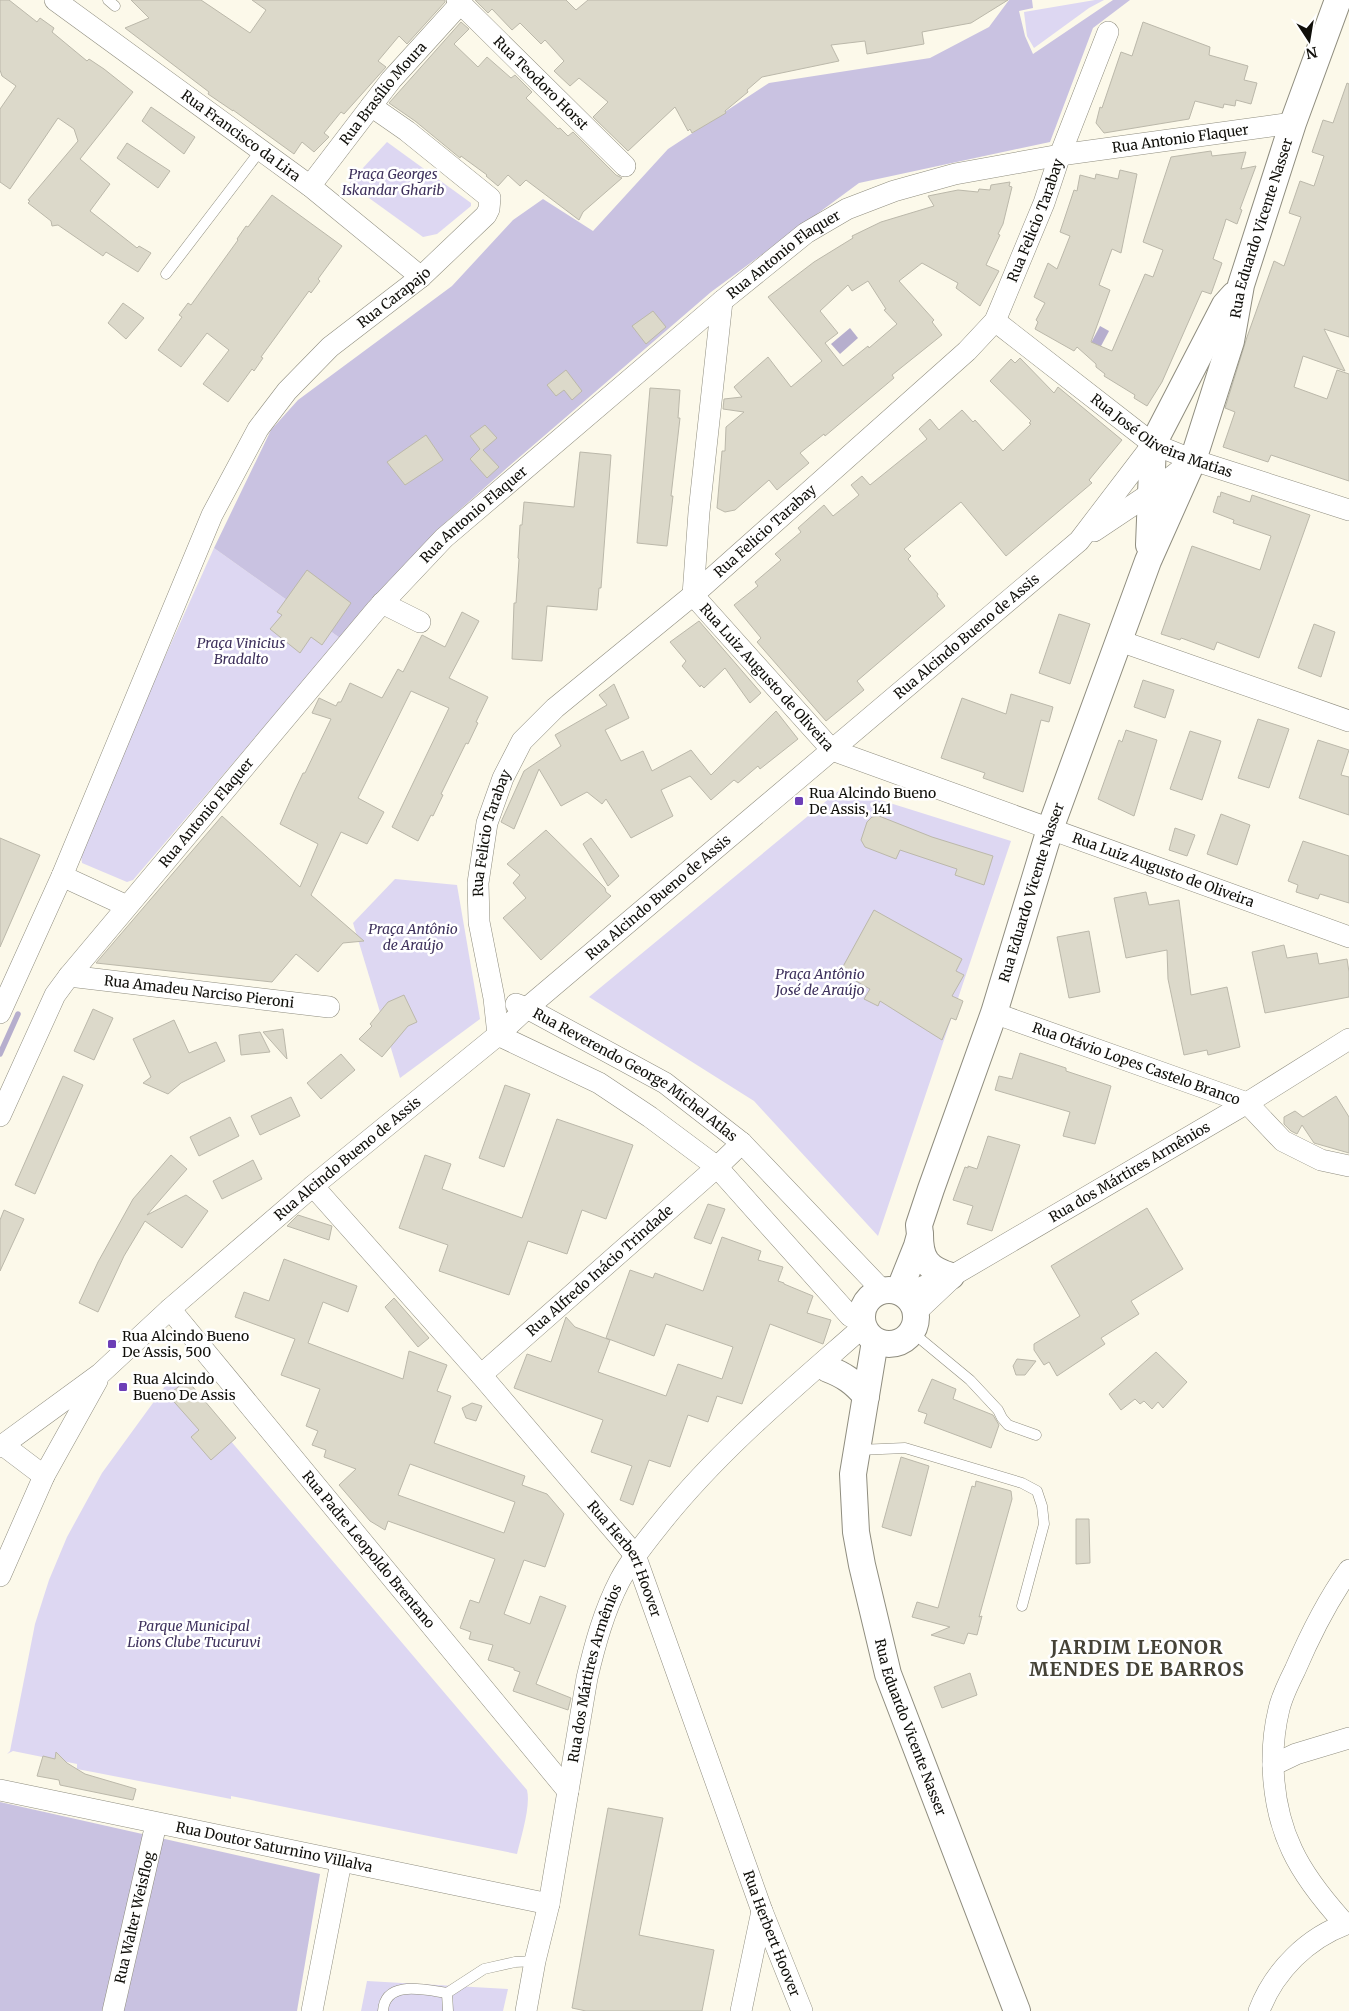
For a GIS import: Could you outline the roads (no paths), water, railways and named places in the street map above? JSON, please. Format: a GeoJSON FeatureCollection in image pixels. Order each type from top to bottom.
{"type":"FeatureCollection","features":[{"type":"Feature","properties":{"kind":"street","name":"Rua Francisco da Lira"},"geometry":{"type":"LineString","coordinates":[[55,0],[310,186],[421,277]]}},
{"type":"Feature","properties":{"kind":"street","name":"Rua Eduardo Vicente Nasser"},"geometry":{"type":"LineString","coordinates":[[1016,2011],[888,1674],[856,1532],[853,1484],[858,1441],[866,1396],[888,1316],[920,1230],[994,1013],[1050,829],[1148,561],[1193,460],[1231,341],[1241,285],[1293,123],[1338,0]]}},
{"type":"Feature","properties":{"kind":"street","name":"Rua Brasílio Moura"},"geometry":{"type":"LineString","coordinates":[[310,186],[391,80],[458,2]]}},
{"type":"Feature","properties":{"kind":"street","name":"Rua Teodoro Horst"},"geometry":{"type":"LineString","coordinates":[[458,2],[625,166]]}},
{"type":"Feature","properties":{"kind":"street","name":"Rua Felicio Tarabay"},"geometry":{"type":"LineString","coordinates":[[498,1035],[494,998],[479,922],[478,883],[487,823],[503,778],[522,741],[555,708],[693,595],[967,351],[995,321],[1044,203],[1060,155],[1108,32]]}},
{"type":"Feature","properties":{"kind":"street","name":"Rua Carapajo"},"geometry":{"type":"LineString","coordinates":[[0,1013],[62,876],[212,515],[258,429],[287,391],[330,347],[421,277],[486,215],[489,209],[490,198],[407,130],[371,106]]}},
{"type":"Feature","properties":{"kind":"street","name":"Rua Antonio Flaquer"},"geometry":{"type":"LineString","coordinates":[[0,1116],[55,994],[382,603],[444,538],[722,301],[806,234],[847,209],[894,191],[955,174],[1060,155],[1293,123]]}},
{"type":"Feature","properties":{"kind":"street","name":"Rua Alcindo Bueno de Assis"},"geometry":{"type":"LineString","coordinates":[[1,1446],[100,1374],[170,1309],[313,1186],[498,1035],[527,1008],[1079,541],[1154,444],[1225,305],[1241,285]]}},
{"type":"Feature","properties":{"kind":"street","name":"Rua Luiz Augusto de Oliveira"},"geometry":{"type":"LineString","coordinates":[[722,301],[699,512],[693,595],[832,750],[1349,937]]}},
{"type":"Feature","properties":{"kind":"street","name":"Rua José Oliveira Matias"},"geometry":{"type":"LineString","coordinates":[[995,321],[1154,444],[1193,460],[1349,510]]}},
{"type":"Feature","properties":{"kind":"street","name":"Rua Eduardo Vicente Nasser"},"geometry":{"type":"LineString","coordinates":[[1148,561],[1154,444]]}},
{"type":"Feature","properties":{"kind":"street"},"geometry":{"type":"LineString","coordinates":[[1079,541],[1151,493],[1193,460]]}},
{"type":"Feature","properties":{"kind":"street"},"geometry":{"type":"LineString","coordinates":[[382,603],[420,622]]}},
{"type":"Feature","properties":{"kind":"street"},"geometry":{"type":"LineString","coordinates":[[1120,641],[1349,721]]}},
{"type":"Feature","properties":{"kind":"street"},"geometry":{"type":"LineString","coordinates":[[62,876],[127,906]]}},
{"type":"Feature","properties":{"kind":"street","name":"Rua Amadeu Narciso Pieroni"},"geometry":{"type":"LineString","coordinates":[[69,976],[329,1007]]}},
{"type":"Feature","properties":{"kind":"street"},"geometry":{"type":"LineString","coordinates":[[494,998],[527,1008]]}},
{"type":"Feature","properties":{"kind":"street","name":"Rua Reverendo George Michel Atlas"},"geometry":{"type":"LineString","coordinates":[[527,1008],[665,1082],[742,1143],[888,1316]]}},
{"type":"Feature","properties":{"kind":"street","name":"Rua Otávio Lopes Castelo Branco"},"geometry":{"type":"LineString","coordinates":[[994,1013],[1247,1103],[1283,1141],[1321,1160],[1349,1166]]}},
{"type":"Feature","properties":{"kind":"street","name":"Rua Reverendo George Michel Atlas"},"geometry":{"type":"LineString","coordinates":[[498,1035],[599,1084],[650,1117],[717,1167],[850,1316],[888,1316]]}},
{"type":"Feature","properties":{"kind":"street","name":"Rua dos Mártires Armênios"},"geometry":{"type":"LineString","coordinates":[[526,2011],[548,1904],[587,1678],[596,1641],[620,1581],[635,1555],[681,1498],[718,1459],[817,1373],[888,1316],[954,1275],[1247,1103],[1349,1039]]}},
{"type":"Feature","properties":{"kind":"street","name":"Rua Reverendo George Michel Atlas"},"geometry":{"type":"LineString","coordinates":[[717,1167],[742,1143]]}},
{"type":"Feature","properties":{"kind":"street","name":"Rua Alfredo Inácio Trindade"},"geometry":{"type":"LineString","coordinates":[[481,1375],[717,1167]]}},
{"type":"Feature","properties":{"kind":"street","name":"Rua Herbert Hoover"},"geometry":{"type":"LineString","coordinates":[[313,1186],[481,1375],[635,1555],[762,1911],[802,2011]]}},
{"type":"Feature","properties":{"kind":"street"},"geometry":{"type":"LineString","coordinates":[[920,1230],[920,1249],[927,1264],[942,1273],[954,1275]]}},
{"type":"Feature","properties":{"kind":"street","name":"Rua Padre Leopoldo Brentano"},"geometry":{"type":"LineString","coordinates":[[170,1309],[568,1791]]}},
{"type":"Feature","properties":{"kind":"street","name":"Rua Eduardo Vicente Nasser"},"geometry":{"type":"LineString","coordinates":[[858,1441],[888,1316]]}},
{"type":"Feature","properties":{"kind":"street"},"geometry":{"type":"LineString","coordinates":[[817,1373],[845,1375],[866,1396]]}},
{"type":"Feature","properties":{"kind":"street"},"geometry":{"type":"LineString","coordinates":[[0,1576],[44,1476],[100,1374]]}},
{"type":"Feature","properties":{"kind":"street"},"geometry":{"type":"LineString","coordinates":[[1,1446],[44,1476]]}},
{"type":"Feature","properties":{"kind":"street"},"geometry":{"type":"LineString","coordinates":[[1259,2011],[1266,1992],[1288,1964],[1316,1940],[1347,1924],[1317,1890],[1292,1850],[1283,1824],[1273,1765],[1274,1737],[1279,1707],[1310,1633],[1349,1570]]}},
{"type":"Feature","properties":{"kind":"street"},"geometry":{"type":"LineString","coordinates":[[1273,1765],[1296,1754],[1349,1738]]}},
{"type":"Feature","properties":{"kind":"street","name":"Rua Doutor Saturnino Villalva"},"geometry":{"type":"LineString","coordinates":[[0,1790],[156,1824],[548,1904]]}},
{"type":"Feature","properties":{"kind":"street","name":"Rua Walter Weisflog"},"geometry":{"type":"LineString","coordinates":[[113,2011],[156,1824]]}},
{"type":"Feature","properties":{"kind":"street"},"geometry":{"type":"LineString","coordinates":[[312,2011],[341,1862]]}},
{"type":"Feature","properties":{"kind":"street"},"geometry":{"type":"LineString","coordinates":[[741,2011],[762,1911]]}},
{"type":"Feature","properties":{"kind":"lane"},"geometry":{"type":"LineString","coordinates":[[166,274],[260,151]]}},
{"type":"Feature","properties":{"kind":"lane"},"geometry":{"type":"LineString","coordinates":[[888,1316],[970,1380],[998,1410],[1008,1424],[1036,1435]]}},
{"type":"Feature","properties":{"kind":"lane"},"geometry":{"type":"LineString","coordinates":[[858,1441],[905,1448],[1022,1483],[1037,1491],[1042,1506],[1044,1524],[1022,1606]]}},
{"type":"Feature","properties":{"kind":"lane"},"geometry":{"type":"LineString","coordinates":[[383,2011],[384,2002],[393,1993],[408,1988],[447,1993],[484,1969],[515,1962],[535,1961]]}},
{"type":"Feature","properties":{"kind":"lane"},"geometry":{"type":"LineString","coordinates":[[447,1993],[448,2011]]}},
{"type":"Feature","properties":{"kind":"waterway"},"geometry":{"type":"LineString","coordinates":[[0,1054],[18,1014]]}},
{"type":"Feature","properties":{"kind":"place","name":"Rua Alcindo Bueno De Assis, 141"},"geometry":{"type":"Point","coordinates":[799,801]}},
{"type":"Feature","properties":{"kind":"place","name":"Rua Alcindo Bueno De Assis, 500"},"geometry":{"type":"Point","coordinates":[112,1344]}},
{"type":"Feature","properties":{"kind":"place","name":"Rua Alcindo Bueno De Assis"},"geometry":{"type":"Point","coordinates":[123,1387]}},
{"type":"Feature","properties":{"kind":"district","name":"JARDIM LEONOR MENDES DE BARROS"},"geometry":{"type":"Point","coordinates":[1137,1658]}},
{"type":"Feature","properties":{"kind":"park label","name":"Praça Georges Iskandar Gharib"},"geometry":{"type":"Point","coordinates":[393,182]}},
{"type":"Feature","properties":{"kind":"park label","name":"Praça Vinicius Bradalto"},"geometry":{"type":"Point","coordinates":[241,652]}},
{"type":"Feature","properties":{"kind":"park label","name":"Praça Antônio de Araújo"},"geometry":{"type":"Point","coordinates":[413,938]}},
{"type":"Feature","properties":{"kind":"park label","name":"Praça Antônio José de Araújo"},"geometry":{"type":"Point","coordinates":[820,982]}},
{"type":"Feature","properties":{"kind":"park label","name":"Parque Municipal Lions Clube Tucuruvi"},"geometry":{"type":"Point","coordinates":[194,1634]}}]}
